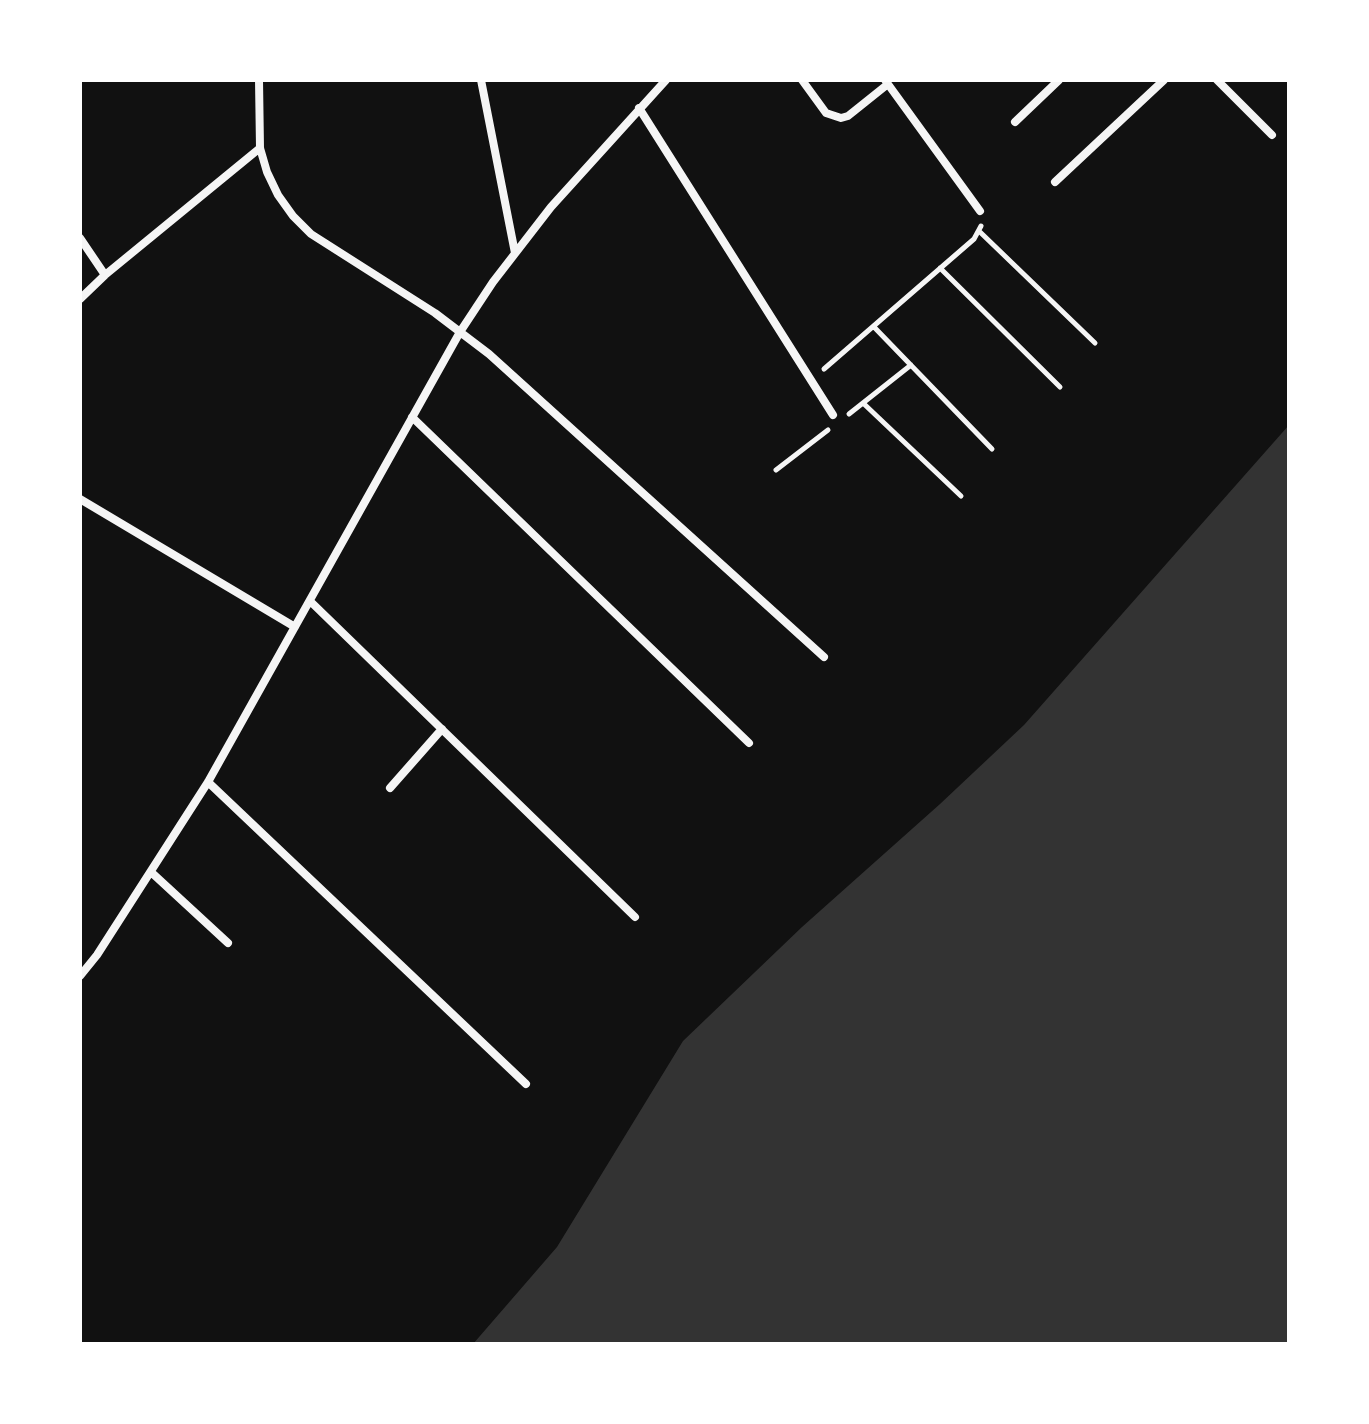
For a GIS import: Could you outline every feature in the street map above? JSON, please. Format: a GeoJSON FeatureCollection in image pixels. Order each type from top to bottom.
{"type":"FeatureCollection","features":[{"type":"Feature","properties":{"kind":"street"},"geometry":{"type":"LineString","coordinates":[[259,80],[260,148],[267,172],[278,195],[311,234],[409,295],[516,378],[824,657]]}},
{"type":"Feature","properties":{"kind":"street"},"geometry":{"type":"LineString","coordinates":[[481,80],[515,253]]}},
{"type":"Feature","properties":{"kind":"street"},"geometry":{"type":"LineString","coordinates":[[80,976],[97,955],[208,782],[460,332],[551,207],[666,80]]}},
{"type":"Feature","properties":{"kind":"street"},"geometry":{"type":"LineString","coordinates":[[802,80],[826,113],[841,118],[848,116],[887,82],[980,211]]}},
{"type":"Feature","properties":{"kind":"street"},"geometry":{"type":"LineString","coordinates":[[1015,122],[1059,80]]}},
{"type":"Feature","properties":{"kind":"street"},"geometry":{"type":"LineString","coordinates":[[1055,182],[1164,80]]}},
{"type":"Feature","properties":{"kind":"street"},"geometry":{"type":"LineString","coordinates":[[1217,80],[1272,135]]}},
{"type":"Feature","properties":{"kind":"street"},"geometry":{"type":"LineString","coordinates":[[639,108],[833,415]]}},
{"type":"Feature","properties":{"kind":"street"},"geometry":{"type":"LineString","coordinates":[[80,299],[260,148]]}},
{"type":"Feature","properties":{"kind":"street"},"geometry":{"type":"LineString","coordinates":[[80,238],[105,275]]}},
{"type":"Feature","properties":{"kind":"street"},"geometry":{"type":"LineString","coordinates":[[412,417],[749,743]]}},
{"type":"Feature","properties":{"kind":"street"},"geometry":{"type":"LineString","coordinates":[[80,499],[295,627]]}},
{"type":"Feature","properties":{"kind":"street"},"geometry":{"type":"LineString","coordinates":[[310,601],[635,917]]}},
{"type":"Feature","properties":{"kind":"street"},"geometry":{"type":"LineString","coordinates":[[390,788],[442,729]]}},
{"type":"Feature","properties":{"kind":"street"},"geometry":{"type":"LineString","coordinates":[[208,782],[526,1084]]}},
{"type":"Feature","properties":{"kind":"street"},"geometry":{"type":"LineString","coordinates":[[151,872],[228,943]]}},
{"type":"Feature","properties":{"kind":"path"},"geometry":{"type":"LineString","coordinates":[[811,381],[980,232],[983,222],[980,211]]}},
{"type":"Feature","properties":{"kind":"path"},"geometry":{"type":"LineString","coordinates":[[980,232],[1095,343]]}},
{"type":"Feature","properties":{"kind":"path"},"geometry":{"type":"LineString","coordinates":[[940,268],[1060,387]]}},
{"type":"Feature","properties":{"kind":"path"},"geometry":{"type":"LineString","coordinates":[[874,327],[992,449]]}},
{"type":"Feature","properties":{"kind":"path"},"geometry":{"type":"LineString","coordinates":[[863,403],[961,496]]}},
{"type":"Feature","properties":{"kind":"shaded area"},"geometry":{"type":"Polygon","coordinates":[[[1289,425],[1289,1344],[473,1344],[557,1247],[683,1041],[802,927],[1024,725],[1289,425]]]}}]}
